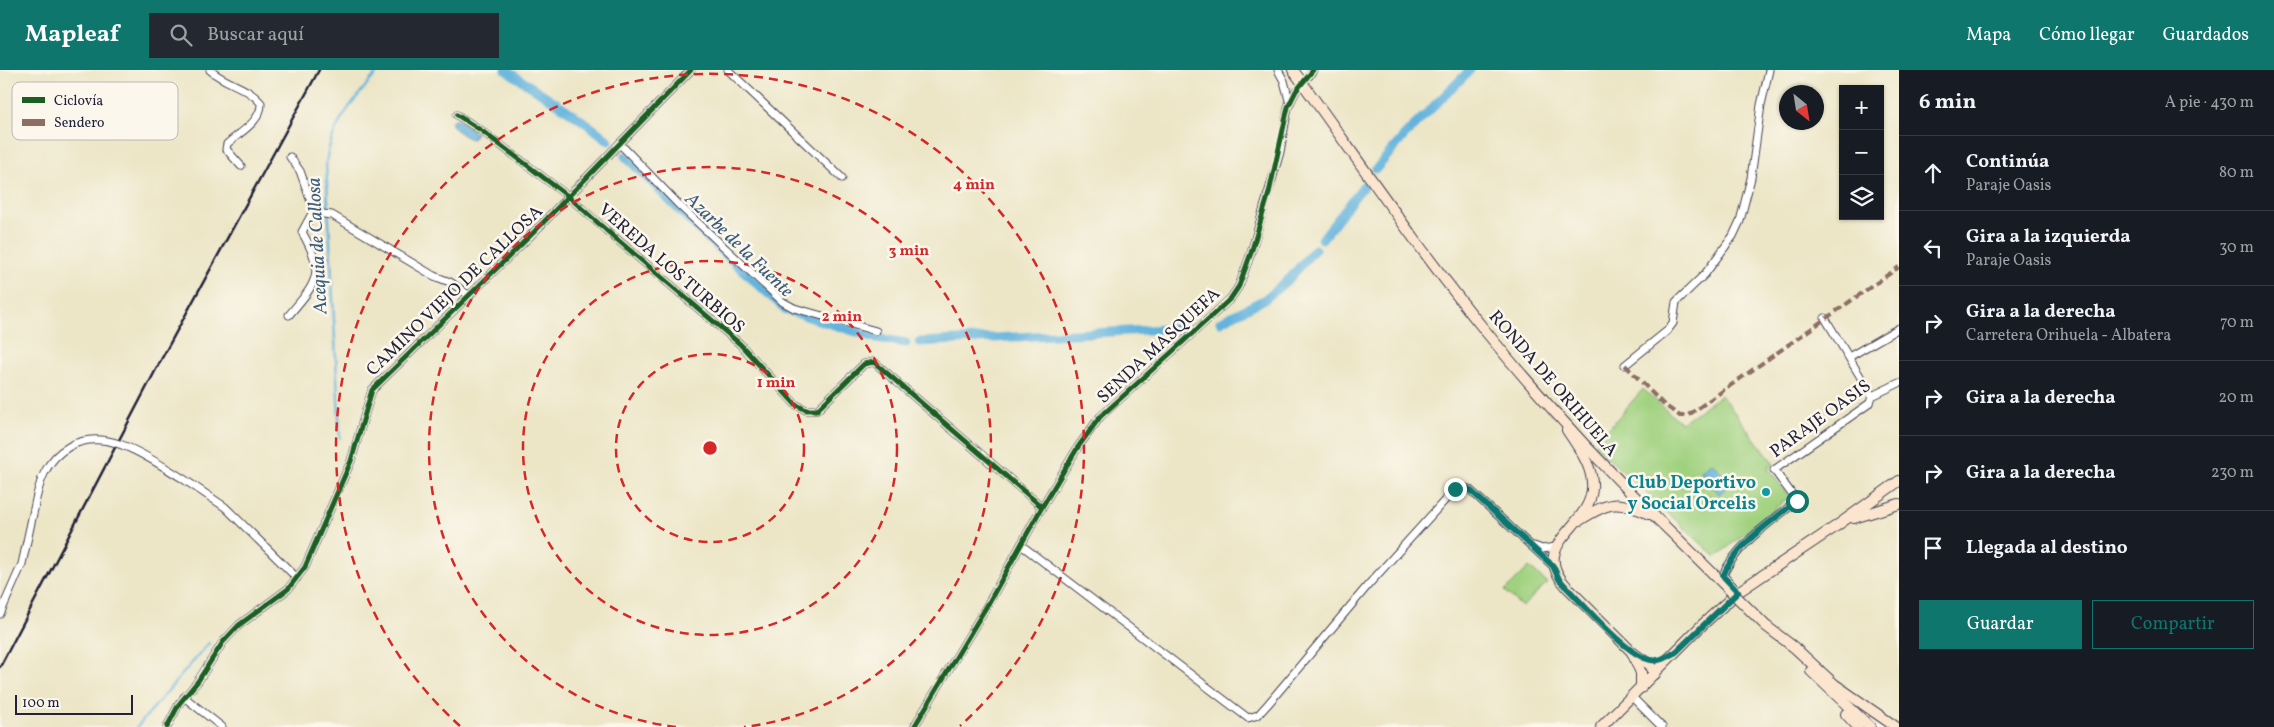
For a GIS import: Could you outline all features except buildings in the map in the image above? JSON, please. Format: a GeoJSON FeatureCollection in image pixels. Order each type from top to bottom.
{"type":"FeatureCollection","features":[{"type":"Feature","properties":{"kind":"main road","name":"RONDA DE ORIHUELA"},"geometry":{"type":"LineString","coordinates":[[1293,70],[1388,203],[1487,333],[1553,408],[1656,518],[1815,676],[1870,727]]}},
{"type":"Feature","properties":{"kind":"main road"},"geometry":{"type":"LineString","coordinates":[[1553,408],[1587,462],[1592,476],[1592,490],[1587,506],[1556,547],[1553,566],[1559,579],[1567,588],[1632,652],[1641,666],[1654,674]]}},
{"type":"Feature","properties":{"kind":"main road"},"geometry":{"type":"LineString","coordinates":[[1601,727],[1738,592],[1835,527],[1899,481]]}},
{"type":"Feature","properties":{"kind":"main road"},"geometry":{"type":"LineString","coordinates":[[1575,524],[1600,507],[1610,504],[1631,505],[1656,518]]}},
{"type":"Feature","properties":{"kind":"main road"},"geometry":{"type":"LineString","coordinates":[[1835,527],[1861,515],[1899,504]]}},
{"type":"Feature","properties":{"kind":"main road"},"geometry":{"type":"LineString","coordinates":[[1766,626],[1795,648],[1834,684],[1896,727]]}},
{"type":"Feature","properties":{"kind":"main road"},"geometry":{"type":"LineString","coordinates":[[1632,652],[1652,661],[1664,659],[1676,652]]}},
{"type":"Feature","properties":{"kind":"main road"},"geometry":{"type":"LineString","coordinates":[[1632,652],[1641,673],[1641,688]]}},
{"type":"Feature","properties":{"kind":"main road"},"geometry":{"type":"LineString","coordinates":[[1815,676],[1833,700],[1858,727]]}},
{"type":"Feature","properties":{"kind":"street"},"geometry":{"type":"LineString","coordinates":[[210,70],[218,77],[247,90],[261,103],[261,111],[257,118],[226,144],[226,149],[241,166]]}},
{"type":"Feature","properties":{"kind":"street","name":"CAMINO VIEJO DE CALLOSA"},"geometry":{"type":"LineString","coordinates":[[167,727],[184,697],[198,680],[214,653],[230,634],[288,589],[297,578],[311,554],[351,461],[372,390],[569,197],[690,70]]}},
{"type":"Feature","properties":{"kind":"street"},"geometry":{"type":"LineString","coordinates":[[728,70],[842,178]]}},
{"type":"Feature","properties":{"kind":"street"},"geometry":{"type":"LineString","coordinates":[[1278,70],[1284,81],[1290,104]]}},
{"type":"Feature","properties":{"kind":"street"},"geometry":{"type":"LineString","coordinates":[[1625,365],[1673,323],[1676,302],[1705,274],[1733,236],[1740,221],[1751,178],[1761,106],[1769,70]]}},
{"type":"Feature","properties":{"kind":"street","name":"SENDA MASQUEFA"},"geometry":{"type":"LineString","coordinates":[[914,727],[1078,447],[1100,417],[1231,298],[1239,286],[1251,253],[1290,104],[1296,91]]}},
{"type":"Feature","properties":{"kind":"street","name":"VEREDA LOS TURBIOS"},"geometry":{"type":"LineString","coordinates":[[457,116],[482,131],[569,197],[740,344],[795,404],[806,410],[817,410],[864,364],[874,362],[1042,507]]}},
{"type":"Feature","properties":{"kind":"street"},"geometry":{"type":"LineString","coordinates":[[620,144],[680,206],[784,302],[794,308],[876,332]]}},
{"type":"Feature","properties":{"kind":"street"},"geometry":{"type":"LineString","coordinates":[[290,157],[300,171],[314,210],[332,215],[434,276],[450,282],[470,296]]}},
{"type":"Feature","properties":{"kind":"street"},"geometry":{"type":"LineString","coordinates":[[289,315],[315,281],[316,271],[311,250],[302,232],[314,210]]}},
{"type":"Feature","properties":{"kind":"street"},"geometry":{"type":"LineString","coordinates":[[1825,318],[1872,396]]}},
{"type":"Feature","properties":{"kind":"street"},"geometry":{"type":"LineString","coordinates":[[1848,357],[1899,328]]}},
{"type":"Feature","properties":{"kind":"street","name":"PARAJE OASIS"},"geometry":{"type":"LineString","coordinates":[[1738,592],[1723,576],[1728,564],[1754,536],[1797,501],[1774,470],[1870,403],[1872,396],[1899,383]]}},
{"type":"Feature","properties":{"kind":"street"},"geometry":{"type":"LineString","coordinates":[[0,614],[22,564],[42,474],[50,462],[62,450],[89,439],[116,442],[182,478],[225,507],[297,578]]}},
{"type":"Feature","properties":{"kind":"street"},"geometry":{"type":"LineString","coordinates":[[1021,545],[1248,718],[1258,715],[1268,704],[1369,584],[1455,489],[1462,487],[1469,489],[1553,566]]}},
{"type":"Feature","properties":{"kind":"street"},"geometry":{"type":"LineString","coordinates":[[1529,544],[1542,549],[1556,547]]}},
{"type":"Feature","properties":{"kind":"street"},"geometry":{"type":"LineString","coordinates":[[184,697],[222,727]]}},
{"type":"Feature","properties":{"kind":"street"},"geometry":{"type":"LineString","coordinates":[[1632,697],[1662,727]]}},
{"type":"Feature","properties":{"kind":"green space"},"geometry":{"type":"Polygon","coordinates":[[[1643,389],[1681,423],[1721,395],[1774,464],[1768,468],[1789,497],[1716,557],[1594,445],[1643,389]]]}},
{"type":"Feature","properties":{"kind":"green space"},"geometry":{"type":"Polygon","coordinates":[[[1529,567],[1547,583],[1522,607],[1505,591],[1529,567]]]}},
{"type":"Feature","properties":{"kind":"water"},"geometry":{"type":"Polygon","coordinates":[[[454,119],[458,119],[476,133],[472,139],[463,135],[454,127],[451,122],[454,119]]]}},
{"type":"Feature","properties":{"kind":"water"},"geometry":{"type":"Polygon","coordinates":[[[1712,462],[1731,484],[1719,494],[1701,471],[1712,462]]]}},
{"type":"Feature","properties":{"kind":"waterway","name":"Acequia de Callosa"},"geometry":{"type":"LineString","coordinates":[[340,438],[326,163],[338,124],[379,70]]}},
{"type":"Feature","properties":{"kind":"waterway","name":"Azarbe de la Fuente"},"geometry":{"type":"LineString","coordinates":[[506,70],[572,113],[609,141]]}},
{"type":"Feature","properties":{"kind":"waterway","name":"Azarbe de la Fuente"},"geometry":{"type":"LineString","coordinates":[[1376,169],[1405,135],[1470,70]]}},
{"type":"Feature","properties":{"kind":"waterway","name":"Azarbe de la Fuente"},"geometry":{"type":"LineString","coordinates":[[625,156],[702,233],[786,310],[872,337],[906,343]]}},
{"type":"Feature","properties":{"kind":"waterway","name":"Azarbe de la Fuente"},"geometry":{"type":"LineString","coordinates":[[1322,239],[1364,185]]}},
{"type":"Feature","properties":{"kind":"waterway","name":"Azarbe de la Fuente"},"geometry":{"type":"LineString","coordinates":[[1220,322],[1265,299],[1290,278],[1315,249]]}},
{"type":"Feature","properties":{"kind":"waterway","name":"Azarbe de la Fuente"},"geometry":{"type":"LineString","coordinates":[[919,342],[1186,328]]}},
{"type":"Feature","properties":{"kind":"waterway","name":"Acequia de Callosa"},"geometry":{"type":"LineString","coordinates":[[137,727],[209,643]]}},
{"type":"Feature","properties":{"kind":"railway"},"geometry":{"type":"LineString","coordinates":[[0,667],[162,358],[319,70]]}},
{"type":"Feature","properties":{"kind":"marked path"},"geometry":{"type":"LineString","coordinates":[[1625,365],[1663,404],[1680,416],[1687,416],[1899,267]]}},
{"type":"Feature","properties":{"kind":"cycle path"},"geometry":{"type":"LineString","coordinates":[[167,727],[179,704],[198,681],[223,642],[239,625],[288,589],[305,567],[351,461],[372,390],[533,233],[691,70]]}},
{"type":"Feature","properties":{"kind":"cycle path"},"geometry":{"type":"LineString","coordinates":[[914,727],[988,604],[1042,507],[1078,447],[1100,417],[1231,298],[1239,286],[1269,193],[1288,107],[1296,91],[1313,70]]}},
{"type":"Feature","properties":{"kind":"cycle path"},"geometry":{"type":"LineString","coordinates":[[457,115],[482,131],[569,197],[740,344],[795,404],[806,410],[817,410],[864,364],[874,362],[1042,507]]}},
{"type":"Feature","properties":{"kind":"place","name":"Club Deportivo y Social Orcelis"},"geometry":{"type":"Point","coordinates":[1766,492]}},
{"type":"Feature","properties":{"kind":"route"},"geometry":{"type":"LineString","coordinates":[[1455,489],[1462,487],[1469,489],[1553,566],[1559,579],[1567,588],[1632,652],[1652,661],[1664,659],[1676,652],[1700,626],[1738,592],[1723,576],[1728,564],[1754,536],[1797,501]]}}]}
